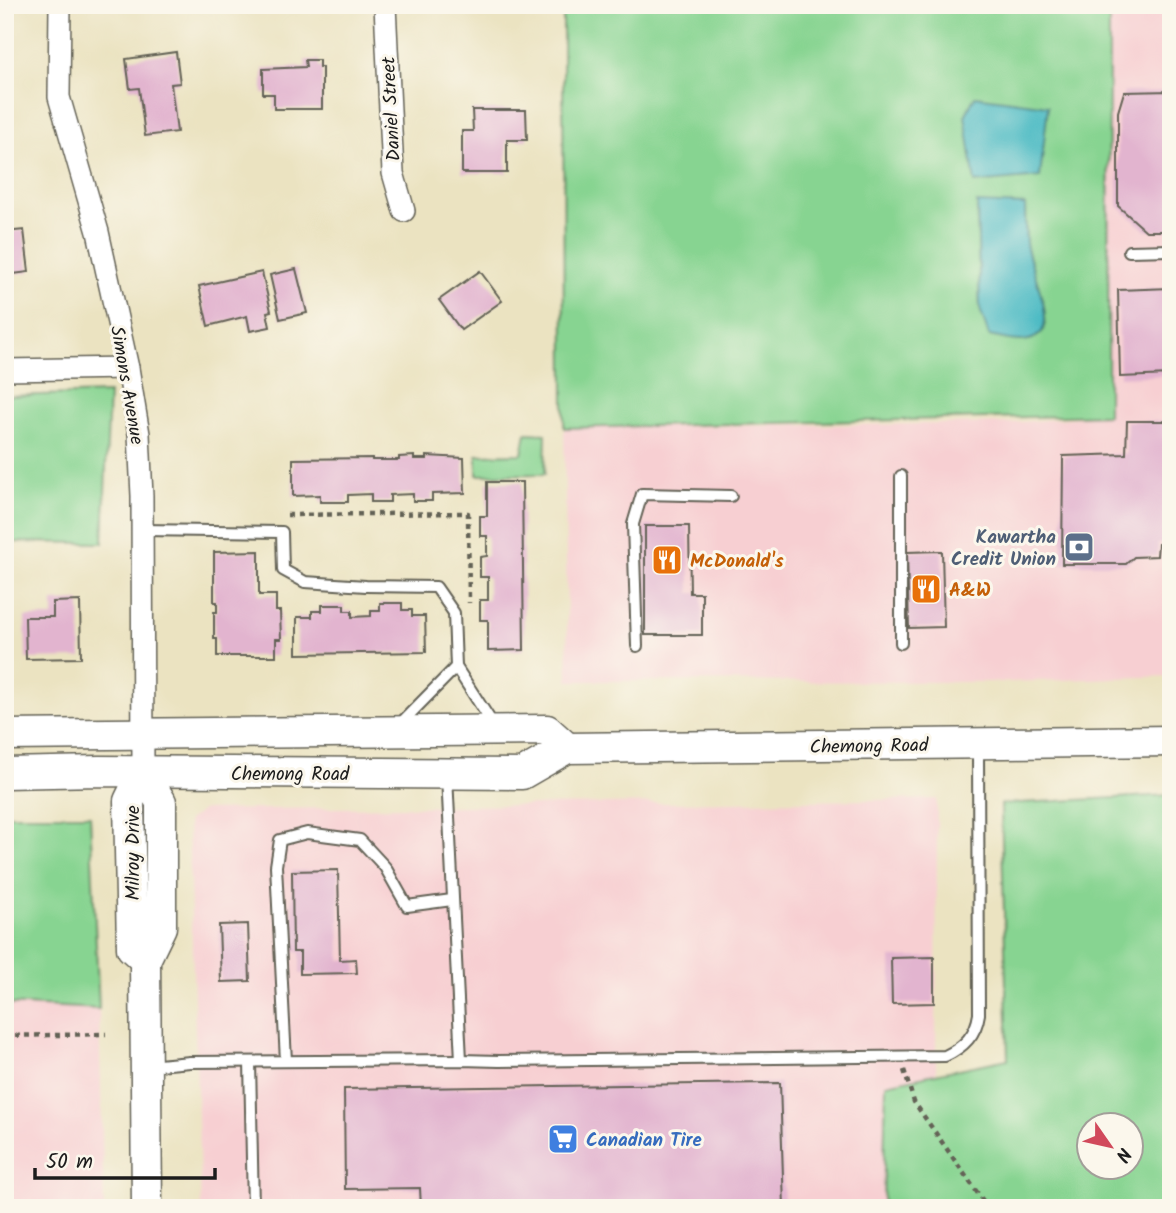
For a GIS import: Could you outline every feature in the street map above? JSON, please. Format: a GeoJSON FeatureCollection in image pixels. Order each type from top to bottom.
{"type":"FeatureCollection","features":[{"type":"Feature","properties":{"kind":"main road","name":"Chemong Road"},"geometry":{"type":"LineString","coordinates":[[5,735],[143,736],[547,730],[567,748]]}},
{"type":"Feature","properties":{"kind":"main road","name":"Chemong Road"},"geometry":{"type":"LineString","coordinates":[[5,773],[522,774],[567,748],[1171,741]]}},
{"type":"Feature","properties":{"kind":"main road","name":"Milroy Drive"},"geometry":{"type":"LineString","coordinates":[[143,772],[161,802],[161,927],[145,960],[147,1208]]}},
{"type":"Feature","properties":{"kind":"street","name":"Simons Avenue"},"geometry":{"type":"LineString","coordinates":[[60,5],[59,97],[98,232],[128,368],[139,434],[143,772]]}},
{"type":"Feature","properties":{"kind":"street","name":"Daniel Street"},"geometry":{"type":"LineString","coordinates":[[385,5],[393,173],[404,211]]}},
{"type":"Feature","properties":{"kind":"street"},"geometry":{"type":"LineString","coordinates":[[5,370],[128,368]]}},
{"type":"Feature","properties":{"kind":"lane"},"geometry":{"type":"LineString","coordinates":[[1129,251],[1171,250]]}},
{"type":"Feature","properties":{"kind":"lane"},"geometry":{"type":"LineString","coordinates":[[901,476],[901,643]]}},
{"type":"Feature","properties":{"kind":"lane"},"geometry":{"type":"LineString","coordinates":[[637,646],[633,524],[642,494],[731,496]]}},
{"type":"Feature","properties":{"kind":"lane"},"geometry":{"type":"LineString","coordinates":[[142,530],[282,532],[283,570],[305,582],[436,587],[454,613],[456,667],[496,730]]}},
{"type":"Feature","properties":{"kind":"lane"},"geometry":{"type":"LineString","coordinates":[[392,732],[456,667]]}},
{"type":"Feature","properties":{"kind":"lane"},"geometry":{"type":"LineString","coordinates":[[146,1066],[190,1062],[499,1062],[945,1056],[969,1040],[978,1025],[978,744]]}},
{"type":"Feature","properties":{"kind":"lane"},"geometry":{"type":"LineString","coordinates":[[447,772],[461,1060]]}},
{"type":"Feature","properties":{"kind":"lane"},"geometry":{"type":"LineString","coordinates":[[286,1061],[276,866],[280,841],[307,833],[360,840],[385,867],[407,906],[452,900]]}},
{"type":"Feature","properties":{"kind":"lane"},"geometry":{"type":"LineString","coordinates":[[250,1062],[253,1208]]}},
{"type":"Feature","properties":{"kind":"path"},"geometry":{"type":"LineString","coordinates":[[282,532],[281,515],[468,513],[470,615]]}},
{"type":"Feature","properties":{"kind":"path"},"geometry":{"type":"LineString","coordinates":[[5,1036],[106,1034]]}},
{"type":"Feature","properties":{"kind":"path"},"geometry":{"type":"LineString","coordinates":[[900,1056],[914,1102],[988,1208]]}},
{"type":"Feature","properties":{"kind":"shaded area"},"geometry":{"type":"Polygon","coordinates":[[[1109,5],[1171,5],[1171,676],[1009,682],[568,681],[564,428],[1008,423],[1108,415],[1109,5]]]}},
{"type":"Feature","properties":{"kind":"shaded area"},"geometry":{"type":"Polygon","coordinates":[[[937,799],[936,1075],[886,1084],[883,1208],[201,1208],[188,821],[202,810],[937,799]]]}},
{"type":"Feature","properties":{"kind":"shaded area"},"geometry":{"type":"Polygon","coordinates":[[[5,1004],[99,1009],[104,1208],[5,1208],[5,1004]]]}},
{"type":"Feature","properties":{"kind":"green space"},"geometry":{"type":"Polygon","coordinates":[[[563,5],[1109,5],[1108,415],[564,428],[563,5]],[[977,204],[980,309],[1045,324],[1044,307],[1026,245],[1025,205],[977,204]]]}},
{"type":"Feature","properties":{"kind":"green space"},"geometry":{"type":"Polygon","coordinates":[[[109,393],[103,543],[5,542],[5,396],[109,393]]]}},
{"type":"Feature","properties":{"kind":"green space"},"geometry":{"type":"Polygon","coordinates":[[[526,433],[546,434],[545,474],[477,475],[477,455],[522,454],[526,433]]]}},
{"type":"Feature","properties":{"kind":"green space"},"geometry":{"type":"Polygon","coordinates":[[[1171,795],[1171,1208],[883,1208],[886,1084],[1008,1059],[1001,804],[1171,795]]]}},
{"type":"Feature","properties":{"kind":"green space"},"geometry":{"type":"Polygon","coordinates":[[[5,815],[90,815],[99,1009],[5,1004],[5,815]]]}},
{"type":"Feature","properties":{"kind":"water"},"geometry":{"type":"Polygon","coordinates":[[[975,96],[1048,106],[1040,177],[975,183],[965,116],[975,96]]]}},
{"type":"Feature","properties":{"kind":"water"},"geometry":{"type":"Polygon","coordinates":[[[977,203],[1025,205],[1026,243],[1045,315],[1041,333],[1030,340],[1016,341],[989,336],[980,309],[977,203]]]}},
{"type":"Feature","properties":{"kind":"building"},"geometry":{"type":"Polygon","coordinates":[[[176,52],[180,83],[171,84],[177,132],[145,136],[139,88],[130,89],[126,59],[176,52]]]}},
{"type":"Feature","properties":{"kind":"building"},"geometry":{"type":"Polygon","coordinates":[[[305,60],[319,60],[319,67],[322,67],[322,109],[274,109],[274,94],[263,94],[263,69],[306,67],[305,60]]]}},
{"type":"Feature","properties":{"kind":"building"},"geometry":{"type":"Polygon","coordinates":[[[1171,91],[1171,231],[1146,231],[1118,206],[1118,112],[1124,92],[1171,91]]]}},
{"type":"Feature","properties":{"kind":"building"},"geometry":{"type":"Polygon","coordinates":[[[472,110],[526,110],[527,140],[507,140],[507,173],[462,173],[462,131],[473,131],[472,110]]]}},
{"type":"Feature","properties":{"kind":"building"},"geometry":{"type":"Polygon","coordinates":[[[24,230],[29,272],[5,275],[5,232],[24,230]]]}},
{"type":"Feature","properties":{"kind":"building"},"geometry":{"type":"Polygon","coordinates":[[[296,269],[307,313],[280,319],[270,275],[296,269]]]}},
{"type":"Feature","properties":{"kind":"building"},"geometry":{"type":"Polygon","coordinates":[[[480,271],[502,301],[461,330],[439,300],[480,271]]]}},
{"type":"Feature","properties":{"kind":"building"},"geometry":{"type":"Polygon","coordinates":[[[262,272],[271,311],[267,312],[270,327],[250,331],[247,316],[208,326],[199,286],[262,272]]]}},
{"type":"Feature","properties":{"kind":"building"},"geometry":{"type":"Polygon","coordinates":[[[1171,288],[1171,375],[1120,377],[1118,290],[1171,288]]]}},
{"type":"Feature","properties":{"kind":"building"},"geometry":{"type":"Polygon","coordinates":[[[1127,421],[1171,421],[1171,543],[1158,544],[1157,556],[1134,557],[1126,564],[1062,564],[1063,456],[1126,454],[1127,421]]]}},
{"type":"Feature","properties":{"kind":"building"},"geometry":{"type":"Polygon","coordinates":[[[414,456],[414,459],[427,459],[427,456],[464,458],[465,493],[432,494],[432,501],[413,501],[413,494],[390,495],[390,502],[371,502],[371,494],[348,495],[348,502],[320,502],[320,495],[293,496],[293,459],[399,460],[399,457],[414,456]]]}},
{"type":"Feature","properties":{"kind":"building"},"geometry":{"type":"Polygon","coordinates":[[[487,482],[522,482],[524,650],[488,651],[488,620],[480,620],[480,600],[488,600],[488,577],[480,577],[480,557],[487,556],[487,536],[480,536],[480,516],[487,516],[487,482]]]}},
{"type":"Feature","properties":{"kind":"building","name":"McDonald's"},"geometry":{"type":"Polygon","coordinates":[[[645,526],[689,526],[690,593],[702,593],[702,635],[645,635],[645,526]]]}},
{"type":"Feature","properties":{"kind":"building"},"geometry":{"type":"Polygon","coordinates":[[[259,551],[259,595],[276,595],[276,611],[280,611],[281,639],[276,639],[276,656],[217,656],[217,639],[214,639],[214,612],[217,612],[217,602],[214,602],[214,552],[259,551]]]}},
{"type":"Feature","properties":{"kind":"building","name":"A&W"},"geometry":{"type":"Polygon","coordinates":[[[942,551],[944,627],[909,628],[907,552],[942,551]]]}},
{"type":"Feature","properties":{"kind":"building"},"geometry":{"type":"Polygon","coordinates":[[[80,601],[81,658],[26,659],[25,617],[53,617],[53,602],[80,601]]]}},
{"type":"Feature","properties":{"kind":"building"},"geometry":{"type":"Polygon","coordinates":[[[380,603],[402,603],[402,610],[412,610],[412,616],[425,616],[426,652],[297,654],[297,617],[312,617],[312,611],[322,611],[322,605],[344,605],[344,611],[352,611],[352,617],[371,616],[371,611],[380,611],[380,603]]]}},
{"type":"Feature","properties":{"kind":"building"},"geometry":{"type":"Polygon","coordinates":[[[338,870],[340,960],[356,959],[357,973],[300,974],[300,952],[293,952],[292,871],[338,870]]]}},
{"type":"Feature","properties":{"kind":"building"},"geometry":{"type":"Polygon","coordinates":[[[248,924],[250,981],[221,982],[219,925],[248,924]]]}},
{"type":"Feature","properties":{"kind":"building"},"geometry":{"type":"Polygon","coordinates":[[[934,957],[934,1003],[892,1004],[891,958],[934,957]]]}},
{"type":"Feature","properties":{"kind":"building","name":"Canadian Tire"},"geometry":{"type":"Polygon","coordinates":[[[780,1083],[784,1208],[421,1208],[420,1188],[345,1189],[344,1089],[780,1083]]]}},
{"type":"Feature","properties":{"kind":"place","name":"Kawartha Credit Union"},"geometry":{"type":"Point","coordinates":[1079,547]}},
{"type":"Feature","properties":{"kind":"place","name":"McDonald's"},"geometry":{"type":"Point","coordinates":[667,560]}},
{"type":"Feature","properties":{"kind":"place","name":"A&W"},"geometry":{"type":"Point","coordinates":[926,589]}},
{"type":"Feature","properties":{"kind":"place","name":"Canadian Tire"},"geometry":{"type":"Point","coordinates":[563,1139]}}]}
